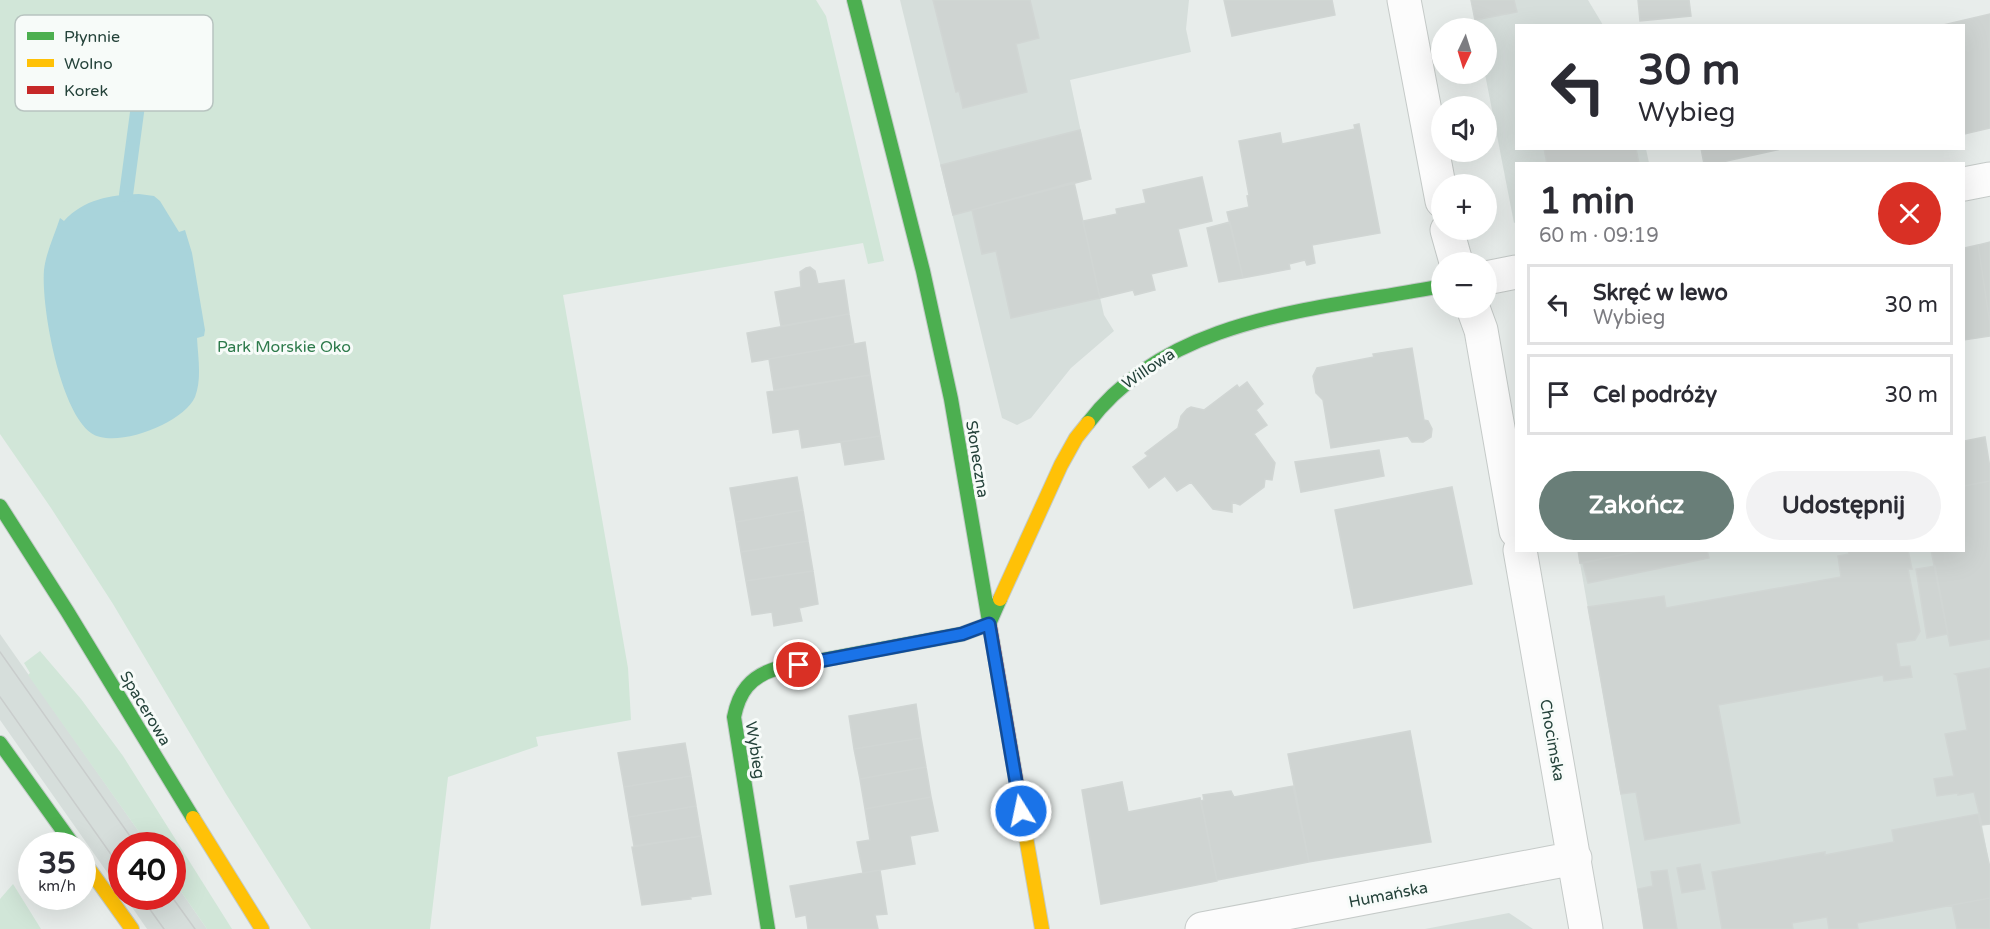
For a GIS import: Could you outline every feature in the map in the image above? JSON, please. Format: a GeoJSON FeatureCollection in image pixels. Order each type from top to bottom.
{"type":"FeatureCollection","features":[{"type":"Feature","properties":{"kind":"street","name":"Słoneczna"},"geometry":{"type":"LineString","coordinates":[[854,0],[924,272],[951,399],[1042,929]]}},
{"type":"Feature","properties":{"kind":"street"},"geometry":{"type":"LineString","coordinates":[[1404,0],[1437,174]]}},
{"type":"Feature","properties":{"kind":"street"},"geometry":{"type":"LineString","coordinates":[[1965,184],[1990,178]]}},
{"type":"Feature","properties":{"kind":"street"},"geometry":{"type":"LineString","coordinates":[[1497,276],[1515,272]]}},
{"type":"Feature","properties":{"kind":"street","name":"Willowa"},"geometry":{"type":"LineString","coordinates":[[989,624],[1075,439],[1115,390],[1146,366],[1181,346],[1228,328],[1272,317],[1431,288]]}},
{"type":"Feature","properties":{"kind":"street"},"geometry":{"type":"LineString","coordinates":[[1477,318],[1481,330],[1515,525]]}},
{"type":"Feature","properties":{"kind":"street","name":"Spacerowa"},"geometry":{"type":"LineString","coordinates":[[0,506],[82,632],[262,929]]}},
{"type":"Feature","properties":{"kind":"street","name":"Chocimska"},"geometry":{"type":"LineString","coordinates":[[1520,552],[1586,929]]}},
{"type":"Feature","properties":{"kind":"street","name":"Wybieg"},"geometry":{"type":"LineString","coordinates":[[768,929],[734,717],[736,703],[742,691],[751,681],[769,671],[962,634],[989,624]]}},
{"type":"Feature","properties":{"kind":"street"},"geometry":{"type":"LineString","coordinates":[[0,743],[64,832]]}},
{"type":"Feature","properties":{"kind":"street","name":"Humańska"},"geometry":{"type":"LineString","coordinates":[[1202,929],[1575,858]]}},
{"type":"Feature","properties":{"kind":"street"},"geometry":{"type":"LineString","coordinates":[[96,879],[132,929]]}},
{"type":"Feature","properties":{"kind":"shaded area"},"geometry":{"type":"Polygon","coordinates":[[[900,0],[1189,0],[1186,29],[1191,52],[1070,80],[1091,179],[1074,183],[1104,315],[1114,331],[1071,368],[1031,418],[1017,425],[1002,418],[900,0]]]}},
{"type":"Feature","properties":{"kind":"shaded area"},"geometry":{"type":"Polygon","coordinates":[[[1471,0],[1588,0],[1602,24],[1515,24],[1515,150],[1646,150],[1649,162],[1515,162],[1514,223],[1497,136],[1497,96],[1489,96],[1487,84],[1497,84],[1497,18],[1475,18],[1471,0]]]}},
{"type":"Feature","properties":{"kind":"shaded area"},"geometry":{"type":"Polygon","coordinates":[[[1990,481],[1990,824],[1982,825],[1990,868],[1990,929],[1644,929],[1580,563],[1635,552],[1965,552],[1965,486],[1990,481]]]}},
{"type":"Feature","properties":{"kind":"shaded area"},"geometry":{"type":"Polygon","coordinates":[[[0,634],[139,832],[108,832],[108,874],[96,856],[96,832],[79,832],[0,720],[0,634]]]}},
{"type":"Feature","properties":{"kind":"shaded area"},"geometry":{"type":"Polygon","coordinates":[[[186,899],[207,929],[147,929],[134,910],[186,910],[186,899]]]}},
{"type":"Feature","properties":{"kind":"shaded area"},"geometry":{"type":"Polygon","coordinates":[[[1509,913],[1533,929],[1425,929],[1509,913]]]}},
{"type":"Feature","properties":{"kind":"green space","name":"Park Morskie Oko"},"geometry":{"type":"Polygon","coordinates":[[[0,0],[816,0],[826,16],[884,261],[868,264],[863,243],[563,295],[628,668],[631,720],[536,737],[538,746],[448,777],[430,929],[311,929],[226,794],[113,604],[0,434],[0,0]]]}},
{"type":"Feature","properties":{"kind":"green space"},"geometry":{"type":"Polygon","coordinates":[[[40,651],[81,699],[123,756],[171,832],[139,832],[28,675],[30,673],[24,663],[40,651]]]}},
{"type":"Feature","properties":{"kind":"green space"},"geometry":{"type":"Polygon","coordinates":[[[186,856],[232,929],[207,929],[186,899],[186,856]]]}},
{"type":"Feature","properties":{"kind":"green space"},"geometry":{"type":"Polygon","coordinates":[[[13,884],[18,892],[18,910],[29,910],[41,929],[0,929],[0,899],[13,884]]]}},
{"type":"Feature","properties":{"kind":"water"},"geometry":{"type":"Polygon","coordinates":[[[139,194],[154,196],[160,201],[179,232],[185,230],[192,253],[205,330],[204,336],[197,338],[199,368],[197,390],[188,407],[164,424],[132,436],[102,437],[91,433],[80,421],[62,382],[49,332],[44,287],[45,263],[60,218],[64,221],[80,208],[98,200],[139,194]]]}},
{"type":"Feature","properties":{"kind":"building"},"geometry":{"type":"Polygon","coordinates":[[[933,0],[1030,0],[1039,38],[1016,44],[1027,92],[963,108],[959,91],[956,92],[933,0]]]}},
{"type":"Feature","properties":{"kind":"building"},"geometry":{"type":"Polygon","coordinates":[[[1224,0],[1332,0],[1335,15],[1232,36],[1224,0]]]}},
{"type":"Feature","properties":{"kind":"building"},"geometry":{"type":"Polygon","coordinates":[[[1471,0],[1514,0],[1517,12],[1475,18],[1471,0]]]}},
{"type":"Feature","properties":{"kind":"building"},"geometry":{"type":"Polygon","coordinates":[[[1638,0],[1689,0],[1691,16],[1640,21],[1638,0]]]}},
{"type":"Feature","properties":{"kind":"building"},"geometry":{"type":"Polygon","coordinates":[[[1990,14],[1990,128],[1965,134],[1965,24],[1948,24],[1990,14]]]}},
{"type":"Feature","properties":{"kind":"building"},"geometry":{"type":"Polygon","coordinates":[[[1359,124],[1380,233],[1312,245],[1315,263],[1307,265],[1305,260],[1289,264],[1290,269],[1243,278],[1227,212],[1249,207],[1239,141],[1280,133],[1282,144],[1355,129],[1354,125],[1359,124]]]}},
{"type":"Feature","properties":{"kind":"building"},"geometry":{"type":"Polygon","coordinates":[[[1080,130],[1091,179],[953,215],[941,165],[1080,130]]]}},
{"type":"Feature","properties":{"kind":"building"},"geometry":{"type":"Polygon","coordinates":[[[1544,150],[1636,150],[1639,162],[1547,162],[1544,150]]]}},
{"type":"Feature","properties":{"kind":"building"},"geometry":{"type":"Polygon","coordinates":[[[1701,150],[1776,150],[1722,162],[1704,162],[1701,150]]]}},
{"type":"Feature","properties":{"kind":"building"},"geometry":{"type":"Polygon","coordinates":[[[1202,177],[1212,221],[1178,229],[1187,266],[1151,274],[1155,290],[1135,295],[1133,290],[1100,298],[1083,221],[1117,214],[1116,209],[1146,203],[1143,190],[1202,177]]]}},
{"type":"Feature","properties":{"kind":"building"},"geometry":{"type":"Polygon","coordinates":[[[1074,182],[1100,298],[1011,318],[996,251],[982,254],[972,210],[1074,182]]]}},
{"type":"Feature","properties":{"kind":"building"},"geometry":{"type":"Polygon","coordinates":[[[1230,222],[1243,278],[1219,282],[1207,228],[1230,222]]]}},
{"type":"Feature","properties":{"kind":"building"},"geometry":{"type":"Polygon","coordinates":[[[1990,242],[1990,324],[1978,245],[1990,242]]]}},
{"type":"Feature","properties":{"kind":"building"},"geometry":{"type":"Polygon","coordinates":[[[1978,245],[1990,336],[1965,340],[1965,248],[1978,245]]]}},
{"type":"Feature","properties":{"kind":"building"},"geometry":{"type":"Polygon","coordinates":[[[810,267],[815,271],[818,284],[844,280],[849,314],[781,326],[775,292],[801,287],[800,272],[810,267]]]}},
{"type":"Feature","properties":{"kind":"building"},"geometry":{"type":"Polygon","coordinates":[[[849,314],[854,344],[752,362],[747,333],[849,314]]]}},
{"type":"Feature","properties":{"kind":"building"},"geometry":{"type":"Polygon","coordinates":[[[865,342],[870,375],[774,390],[769,359],[865,342]]]}},
{"type":"Feature","properties":{"kind":"building"},"geometry":{"type":"Polygon","coordinates":[[[1412,348],[1424,420],[1428,421],[1432,429],[1431,437],[1423,442],[1412,442],[1408,436],[1331,448],[1323,400],[1316,393],[1313,376],[1317,368],[1374,357],[1373,354],[1412,348]]]}},
{"type":"Feature","properties":{"kind":"building"},"geometry":{"type":"Polygon","coordinates":[[[870,375],[880,436],[802,448],[799,429],[773,433],[767,392],[870,375]]]}},
{"type":"Feature","properties":{"kind":"building"},"geometry":{"type":"Polygon","coordinates":[[[1247,382],[1263,404],[1256,410],[1267,425],[1254,434],[1275,463],[1272,480],[1265,479],[1264,487],[1240,505],[1232,502],[1232,512],[1213,509],[1191,482],[1177,491],[1165,476],[1149,488],[1133,467],[1148,456],[1145,453],[1178,428],[1181,416],[1187,409],[1191,407],[1204,410],[1237,385],[1239,388],[1247,382]]]}},
{"type":"Feature","properties":{"kind":"building"},"geometry":{"type":"Polygon","coordinates":[[[880,436],[884,459],[845,465],[841,442],[880,436]]]}},
{"type":"Feature","properties":{"kind":"building"},"geometry":{"type":"Polygon","coordinates":[[[1985,437],[1990,481],[1965,486],[1965,441],[1985,437]]]}},
{"type":"Feature","properties":{"kind":"building"},"geometry":{"type":"Polygon","coordinates":[[[1379,450],[1384,476],[1301,492],[1295,462],[1379,450]]]}},
{"type":"Feature","properties":{"kind":"building"},"geometry":{"type":"Polygon","coordinates":[[[797,477],[803,510],[736,522],[730,488],[797,477]]]}},
{"type":"Feature","properties":{"kind":"building"},"geometry":{"type":"Polygon","coordinates":[[[1990,481],[1990,639],[1950,646],[1931,552],[1965,552],[1965,486],[1990,481]]]}},
{"type":"Feature","properties":{"kind":"building"},"geometry":{"type":"Polygon","coordinates":[[[1452,487],[1472,584],[1354,608],[1335,510],[1452,487]]]}},
{"type":"Feature","properties":{"kind":"building"},"geometry":{"type":"Polygon","coordinates":[[[803,510],[808,541],[741,552],[736,522],[803,510]]]}},
{"type":"Feature","properties":{"kind":"building"},"geometry":{"type":"Polygon","coordinates":[[[808,541],[813,571],[746,581],[741,552],[808,541]]]}},
{"type":"Feature","properties":{"kind":"building"},"geometry":{"type":"Polygon","coordinates":[[[1578,552],[1635,552],[1580,563],[1578,552]]]}},
{"type":"Feature","properties":{"kind":"building"},"geometry":{"type":"Polygon","coordinates":[[[1635,552],[1708,552],[1709,558],[1588,583],[1583,563],[1635,552]]]}},
{"type":"Feature","properties":{"kind":"building"},"geometry":{"type":"Polygon","coordinates":[[[1848,552],[1908,552],[1912,569],[1908,569],[1920,631],[1915,640],[1896,643],[1900,667],[1910,666],[1912,677],[1884,681],[1883,675],[1718,705],[1740,823],[1645,840],[1636,792],[1621,794],[1588,607],[1664,596],[1666,608],[1841,577],[1838,556],[1849,554],[1848,552]]]}},
{"type":"Feature","properties":{"kind":"building"},"geometry":{"type":"Polygon","coordinates":[[[1935,566],[1948,634],[1927,638],[1916,569],[1935,566]]]}},
{"type":"Feature","properties":{"kind":"building"},"geometry":{"type":"Polygon","coordinates":[[[813,571],[818,604],[799,608],[802,621],[774,626],[772,612],[752,615],[746,581],[813,571]]]}},
{"type":"Feature","properties":{"kind":"building"},"geometry":{"type":"Polygon","coordinates":[[[1990,668],[1990,824],[1982,825],[1974,792],[1937,796],[1934,779],[1954,776],[1945,734],[1967,730],[1955,674],[1990,668]]]}},
{"type":"Feature","properties":{"kind":"building"},"geometry":{"type":"Polygon","coordinates":[[[916,704],[921,738],[854,749],[849,716],[916,704]]]}},
{"type":"Feature","properties":{"kind":"building"},"geometry":{"type":"Polygon","coordinates":[[[1410,731],[1431,842],[1309,862],[1288,754],[1410,731]]]}},
{"type":"Feature","properties":{"kind":"building"},"geometry":{"type":"Polygon","coordinates":[[[921,738],[926,767],[860,779],[854,749],[921,738]]]}},
{"type":"Feature","properties":{"kind":"building"},"geometry":{"type":"Polygon","coordinates":[[[685,743],[691,776],[624,787],[618,753],[685,743]]]}},
{"type":"Feature","properties":{"kind":"building"},"geometry":{"type":"Polygon","coordinates":[[[926,767],[931,797],[865,809],[860,779],[926,767]]]}},
{"type":"Feature","properties":{"kind":"building"},"geometry":{"type":"Polygon","coordinates":[[[691,776],[696,806],[629,817],[624,787],[691,776]]]}},
{"type":"Feature","properties":{"kind":"building"},"geometry":{"type":"Polygon","coordinates":[[[1122,782],[1128,812],[1200,798],[1217,881],[1101,904],[1082,790],[1122,782]]]}},
{"type":"Feature","properties":{"kind":"building"},"geometry":{"type":"Polygon","coordinates":[[[1293,786],[1309,862],[1217,880],[1201,801],[1204,800],[1203,795],[1231,791],[1234,797],[1293,786]]]}},
{"type":"Feature","properties":{"kind":"building"},"geometry":{"type":"Polygon","coordinates":[[[931,797],[938,831],[910,836],[915,864],[863,873],[857,842],[870,840],[865,809],[931,797]]]}},
{"type":"Feature","properties":{"kind":"building"},"geometry":{"type":"Polygon","coordinates":[[[696,806],[701,836],[634,846],[629,817],[696,806]]]}},
{"type":"Feature","properties":{"kind":"building"},"geometry":{"type":"Polygon","coordinates":[[[1978,814],[1990,868],[1990,898],[1857,923],[1858,929],[1829,929],[1827,917],[1792,923],[1793,929],[1722,929],[1712,872],[1894,842],[1892,830],[1978,814]]]}},
{"type":"Feature","properties":{"kind":"building"},"geometry":{"type":"Polygon","coordinates":[[[701,836],[711,894],[642,905],[632,847],[701,836]]]}},
{"type":"Feature","properties":{"kind":"building"},"geometry":{"type":"Polygon","coordinates":[[[1700,864],[1705,889],[1682,893],[1677,868],[1700,864]]]}},
{"type":"Feature","properties":{"kind":"building"},"geometry":{"type":"Polygon","coordinates":[[[880,870],[887,914],[875,915],[878,929],[808,929],[806,915],[796,917],[790,886],[880,870]]]}},
{"type":"Feature","properties":{"kind":"building"},"geometry":{"type":"Polygon","coordinates":[[[1667,870],[1677,929],[1644,929],[1638,889],[1653,886],[1651,872],[1667,870]]]}},
{"type":"Feature","properties":{"kind":"building"},"geometry":{"type":"Polygon","coordinates":[[[1990,898],[1990,929],[1957,929],[1952,905],[1990,898]]]}},
{"type":"Feature","properties":{"kind":"waterway"},"geometry":{"type":"LineString","coordinates":[[126,195],[137,111]]}},
{"type":"Feature","properties":{"kind":"tram line"},"geometry":{"type":"LineString","coordinates":[[0,652],[127,832]]}},
{"type":"Feature","properties":{"kind":"tram line"},"geometry":{"type":"LineString","coordinates":[[0,697],[108,850]]}},
{"type":"Feature","properties":{"kind":"tram line"},"geometry":{"type":"LineString","coordinates":[[150,910],[164,929]]}},
{"type":"Feature","properties":{"kind":"tram line"},"geometry":{"type":"LineString","coordinates":[[181,910],[195,929]]}},
{"type":"Feature","properties":{"kind":"traffic: fast"},"geometry":{"type":"LineString","coordinates":[[854,0],[923,271],[951,399],[990,627]]}},
{"type":"Feature","properties":{"kind":"traffic: fast"},"geometry":{"type":"LineString","coordinates":[[1088,423],[1122,387],[1161,359],[1204,339],[1250,323],[1298,311],[1431,288]]}},
{"type":"Feature","properties":{"kind":"traffic: fast"},"geometry":{"type":"LineString","coordinates":[[0,506],[193,818]]}},
{"type":"Feature","properties":{"kind":"traffic: fast"},"geometry":{"type":"LineString","coordinates":[[768,929],[734,717],[739,700],[747,687],[759,676],[775,669],[962,634],[989,624],[1000,599]]}},
{"type":"Feature","properties":{"kind":"traffic: fast"},"geometry":{"type":"LineString","coordinates":[[0,743],[64,832]]}},
{"type":"Feature","properties":{"kind":"traffic: slow"},"geometry":{"type":"LineString","coordinates":[[1000,599],[1061,465],[1076,438],[1088,423]]}},
{"type":"Feature","properties":{"kind":"traffic: slow"},"geometry":{"type":"LineString","coordinates":[[1020,803],[1042,929]]}},
{"type":"Feature","properties":{"kind":"traffic: slow"},"geometry":{"type":"LineString","coordinates":[[193,818],[262,929]]}},
{"type":"Feature","properties":{"kind":"traffic: slow"},"geometry":{"type":"LineString","coordinates":[[96,879],[132,929]]}},
{"type":"Feature","properties":{"kind":"traffic: jam"},"geometry":{"type":"LineString","coordinates":[[990,627],[1020,803]]}},
{"type":"Feature","properties":{"kind":"route"},"geometry":{"type":"LineString","coordinates":[[799,665],[962,634],[989,624],[1021,811]]}}]}
